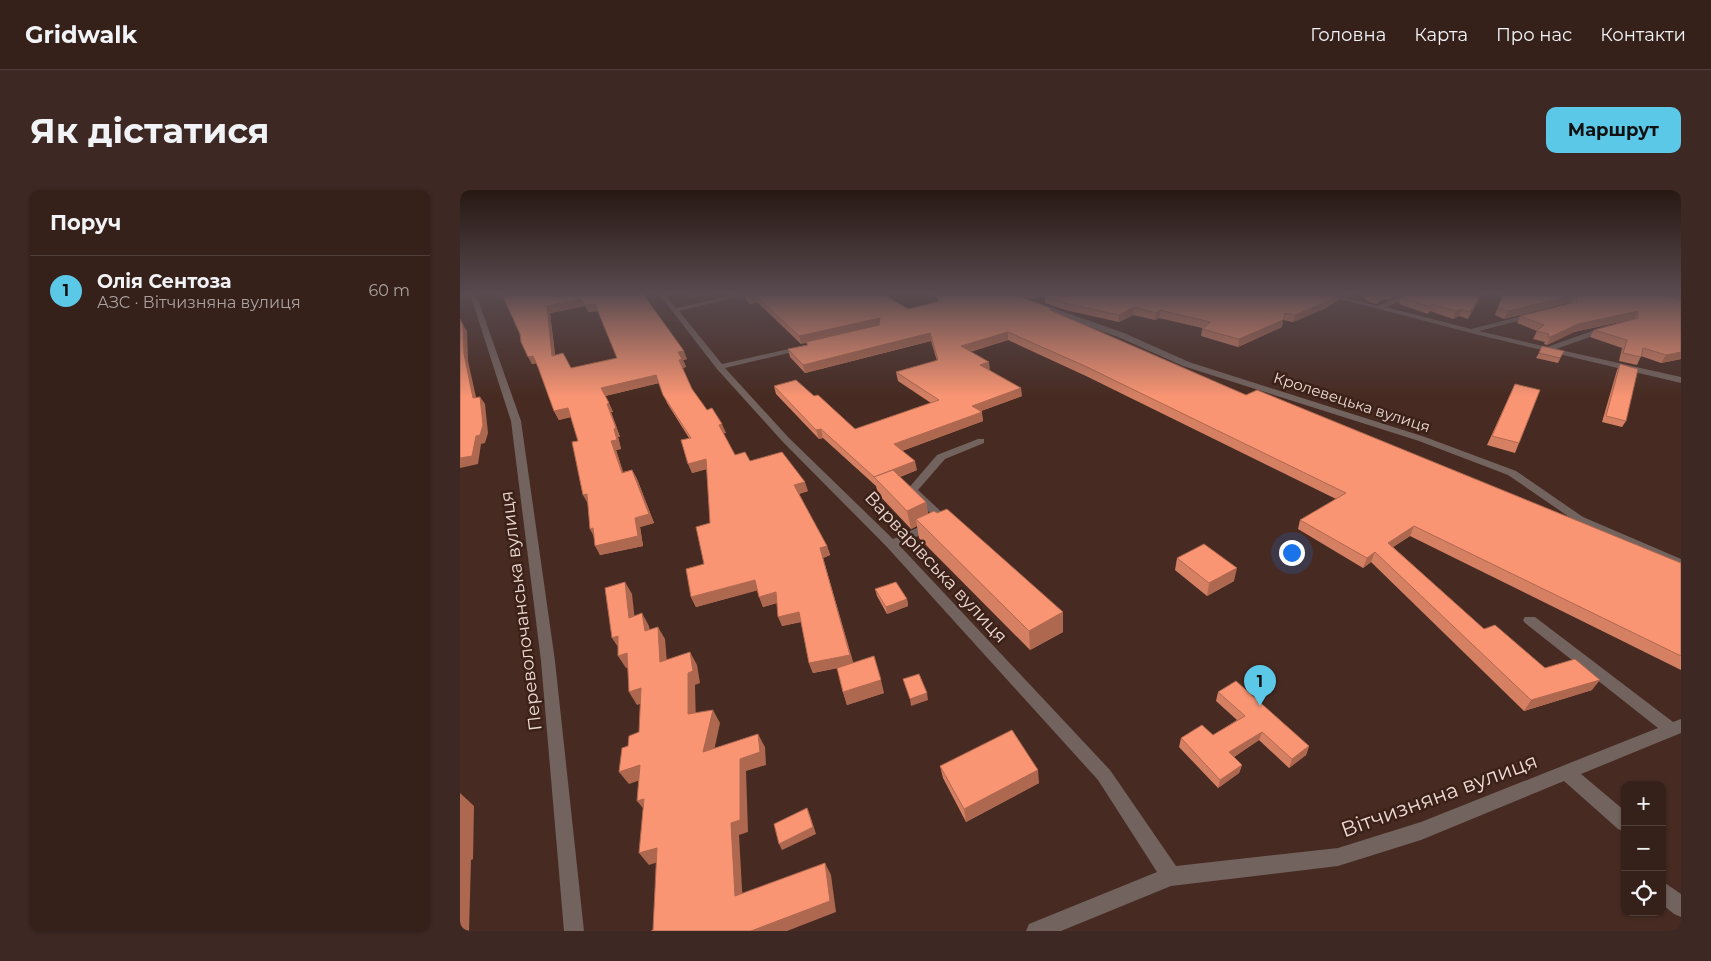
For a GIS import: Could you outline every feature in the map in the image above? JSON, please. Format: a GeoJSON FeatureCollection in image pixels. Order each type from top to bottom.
{"type":"FeatureCollection","features":[{"type":"Feature","properties":{"kind":"street","name":"Переволочанська вулиця"},"geometry":{"type":"LineString","coordinates":[[485,329],[516,421],[548,661],[574,931]]}},
{"type":"Feature","properties":{"kind":"street","name":"Варварівська вулиця"},"geometry":{"type":"LineString","coordinates":[[690,329],[720,367],[785,439],[891,544],[1104,775],[1171,876]]}},
{"type":"Feature","properties":{"kind":"street","name":"Кролевецька вулиця"},"geometry":{"type":"LineString","coordinates":[[1105,329],[1186,364],[1422,439],[1512,473],[1579,519],[1681,564]]}},
{"type":"Feature","properties":{"kind":"street"},"geometry":{"type":"LineString","coordinates":[[1461,329],[1681,380]]}},
{"type":"Feature","properties":{"kind":"street"},"geometry":{"type":"LineString","coordinates":[[1471,331],[1481,329]]}},
{"type":"Feature","properties":{"kind":"street"},"geometry":{"type":"LineString","coordinates":[[1548,349],[1605,329]]}},
{"type":"Feature","properties":{"kind":"street"},"geometry":{"type":"LineString","coordinates":[[720,367],[813,345]]}},
{"type":"Feature","properties":{"kind":"street"},"geometry":{"type":"LineString","coordinates":[[891,544],[944,520],[912,490],[941,457],[981,441]]}},
{"type":"Feature","properties":{"kind":"street"},"geometry":{"type":"LineString","coordinates":[[1530,620],[1677,728]]}},
{"type":"Feature","properties":{"kind":"street","name":"Вітчизняна вулиця"},"geometry":{"type":"LineString","coordinates":[[1036,931],[1171,876],[1338,857],[1421,831],[1677,728]]}},
{"type":"Feature","properties":{"kind":"street"},"geometry":{"type":"LineString","coordinates":[[1566,772],[1621,820]]}},
{"type":"Feature","properties":{"kind":"street"},"geometry":{"type":"LineString","coordinates":[[1666,894],[1681,907]]}},
{"type":"Feature","properties":{"kind":"building"},"geometry":{"type":"Polygon","coordinates":[[[460,329],[463,329],[464,354],[473,398],[480,397],[483,425],[480,435],[476,436],[472,456],[460,458],[460,329]]]}},
{"type":"Feature","properties":{"kind":"building"},"geometry":{"type":"Polygon","coordinates":[[[518,329],[549,329],[552,356],[563,353],[571,368],[617,358],[605,329],[668,329],[684,351],[678,352],[682,359],[679,360],[692,389],[707,410],[712,408],[722,424],[719,425],[735,455],[745,452],[750,461],[782,452],[805,482],[794,485],[827,546],[820,548],[850,655],[809,663],[799,612],[778,617],[776,592],[759,597],[755,580],[691,597],[686,569],[704,564],[696,527],[710,523],[706,459],[688,464],[681,440],[691,438],[663,395],[656,375],[601,388],[609,403],[607,404],[616,428],[614,429],[617,440],[611,441],[622,473],[632,470],[649,514],[635,518],[638,536],[595,546],[593,528],[590,529],[587,494],[583,495],[572,442],[578,441],[568,408],[554,411],[533,356],[528,357],[518,329]]]}},
{"type":"Feature","properties":{"kind":"building"},"geometry":{"type":"Polygon","coordinates":[[[791,329],[832,329],[799,336],[791,329]]]}},
{"type":"Feature","properties":{"kind":"building"},"geometry":{"type":"Polygon","coordinates":[[[864,329],[1093,329],[1246,395],[1257,390],[1681,563],[1681,656],[1414,526],[1388,543],[1484,629],[1495,625],[1545,668],[1575,659],[1600,680],[1531,700],[1375,552],[1367,558],[1300,520],[1346,493],[1087,367],[1008,332],[961,346],[989,362],[980,365],[1021,388],[972,406],[982,412],[894,444],[915,461],[874,477],[821,429],[816,430],[774,386],[796,380],[814,396],[818,395],[855,429],[939,400],[896,372],[938,360],[930,333],[803,365],[788,349],[808,345],[806,342],[864,329]]]}},
{"type":"Feature","properties":{"kind":"building"},"geometry":{"type":"Polygon","coordinates":[[[1202,329],[1263,329],[1239,339],[1202,329]]]}},
{"type":"Feature","properties":{"kind":"building"},"geometry":{"type":"Polygon","coordinates":[[[1539,329],[1568,329],[1550,337],[1548,337],[1549,334],[1536,331],[1539,329]]]}},
{"type":"Feature","properties":{"kind":"building"},"geometry":{"type":"Polygon","coordinates":[[[1681,329],[1681,352],[1666,355],[1643,348],[1641,357],[1623,353],[1627,340],[1594,330],[1681,329]]]}},
{"type":"Feature","properties":{"kind":"building"},"geometry":{"type":"Polygon","coordinates":[[[1542,346],[1564,351],[1560,358],[1539,353],[1542,346]]]}},
{"type":"Feature","properties":{"kind":"building"},"geometry":{"type":"Polygon","coordinates":[[[1620,364],[1638,369],[1626,421],[1606,416],[1620,364]]]}},
{"type":"Feature","properties":{"kind":"building"},"geometry":{"type":"Polygon","coordinates":[[[1515,384],[1540,390],[1519,443],[1492,436],[1515,384]]]}},
{"type":"Feature","properties":{"kind":"building"},"geometry":{"type":"Polygon","coordinates":[[[893,470],[926,502],[907,511],[874,477],[893,470]]]}},
{"type":"Feature","properties":{"kind":"building"},"geometry":{"type":"Polygon","coordinates":[[[947,509],[1063,612],[1029,631],[916,519],[934,511],[937,513],[947,509]]]}},
{"type":"Feature","properties":{"kind":"building"},"geometry":{"type":"Polygon","coordinates":[[[1204,544],[1237,568],[1209,583],[1177,558],[1204,544]]]}},
{"type":"Feature","properties":{"kind":"building"},"geometry":{"type":"Polygon","coordinates":[[[625,582],[629,618],[642,613],[645,631],[658,627],[660,662],[690,652],[693,671],[688,673],[688,714],[713,710],[703,752],[758,734],[760,752],[740,759],[740,820],[731,823],[735,896],[825,863],[830,901],[751,931],[651,931],[653,930],[657,848],[639,853],[644,799],[637,801],[640,765],[619,772],[622,748],[628,746],[629,736],[639,732],[641,688],[629,692],[627,653],[618,656],[618,636],[612,638],[605,588],[625,582]]]}},
{"type":"Feature","properties":{"kind":"building"},"geometry":{"type":"Polygon","coordinates":[[[896,582],[907,599],[886,607],[875,589],[896,582]]]}},
{"type":"Feature","properties":{"kind":"building"},"geometry":{"type":"Polygon","coordinates":[[[874,656],[881,680],[843,692],[837,668],[874,656]]]}},
{"type":"Feature","properties":{"kind":"building"},"geometry":{"type":"Polygon","coordinates":[[[919,674],[927,693],[910,699],[903,679],[919,674]]]}},
{"type":"Feature","properties":{"kind":"building"},"geometry":{"type":"Polygon","coordinates":[[[1236,681],[1309,746],[1292,759],[1262,732],[1229,752],[1242,765],[1220,780],[1181,738],[1202,725],[1213,735],[1245,716],[1218,692],[1236,681]]]}},
{"type":"Feature","properties":{"kind":"building"},"geometry":{"type":"Polygon","coordinates":[[[1012,730],[1038,770],[964,809],[940,766],[1012,730]]]}},
{"type":"Feature","properties":{"kind":"building"},"geometry":{"type":"Polygon","coordinates":[[[807,808],[813,827],[779,844],[774,824],[807,808]]]}},
{"type":"Feature","properties":{"kind":"place","name":"Олія Сентоза"},"geometry":{"type":"Point","coordinates":[1260,706]}}]}
